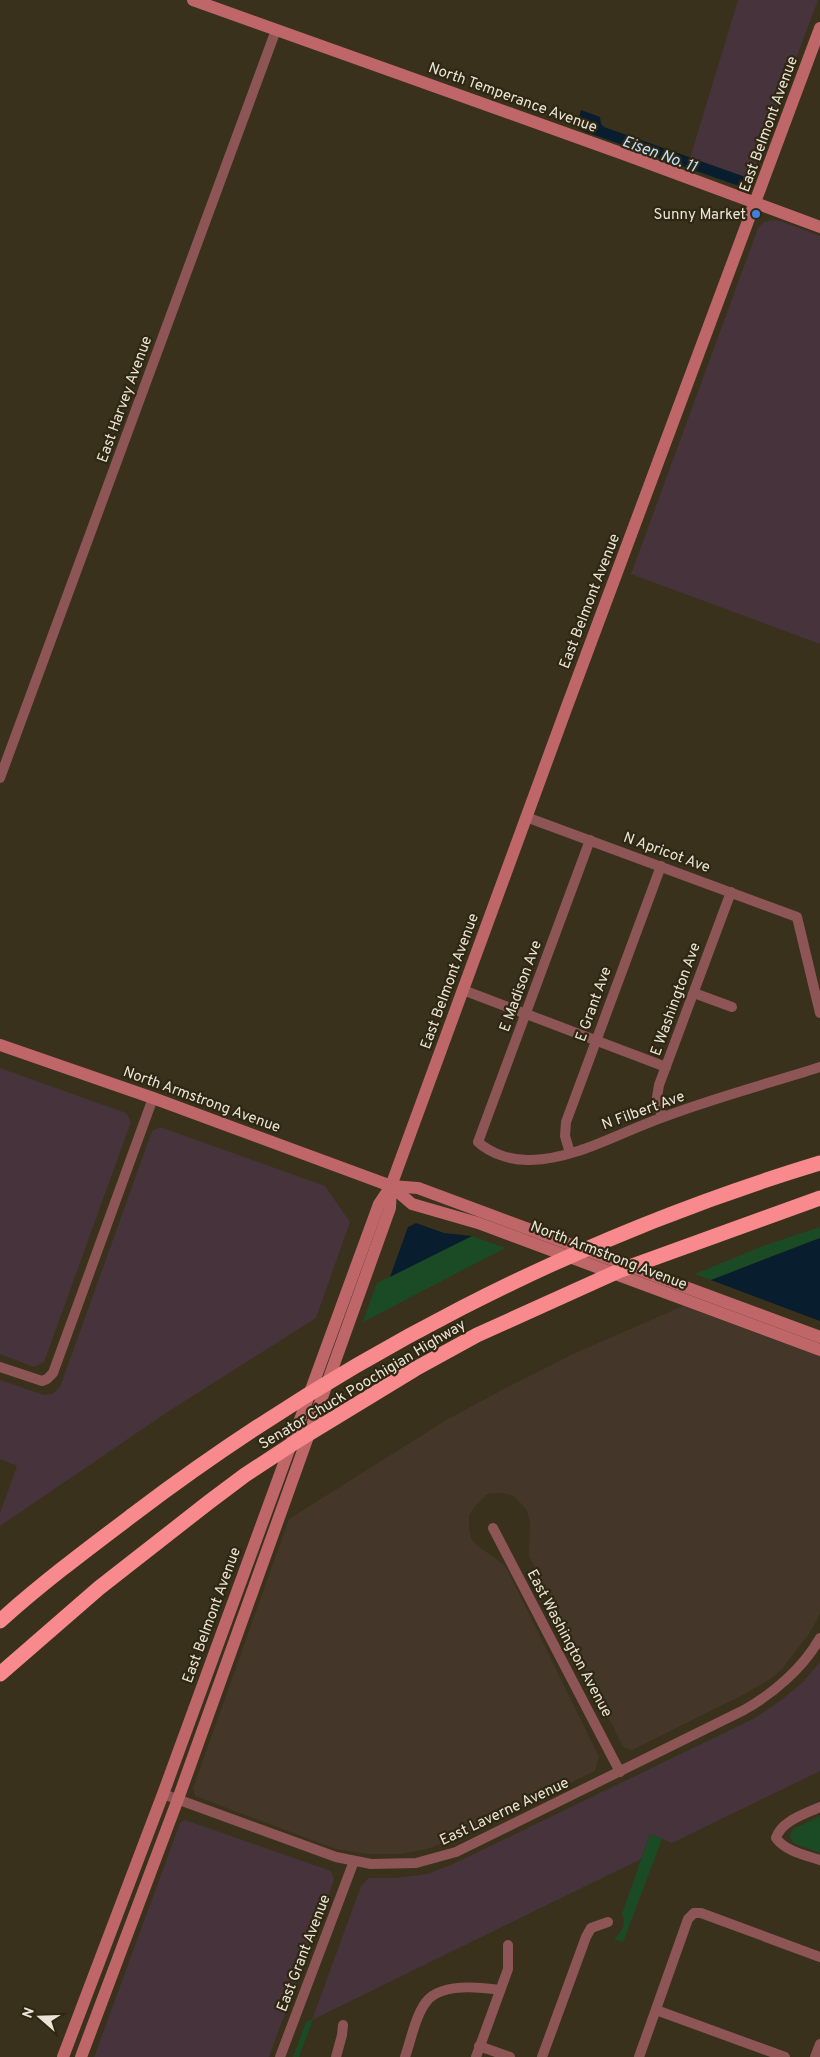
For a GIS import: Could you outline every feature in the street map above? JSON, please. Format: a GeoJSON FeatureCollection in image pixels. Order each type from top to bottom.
{"type":"FeatureCollection","features":[{"type":"Feature","properties":{"kind":"highway","name":"Senator Chuck Poochigian Highway"},"geometry":{"type":"LineString","coordinates":[[0,1621],[101,1539],[177,1482],[261,1424],[375,1354],[465,1306],[630,1230],[735,1190],[820,1163]]}},
{"type":"Feature","properties":{"kind":"highway","name":"Senator Chuck Poochigian Highway"},"geometry":{"type":"LineString","coordinates":[[0,1674],[140,1554],[245,1475],[360,1402],[477,1335],[572,1291],[681,1247],[820,1198]]}},
{"type":"Feature","properties":{"kind":"highway"},"geometry":{"type":"LineString","coordinates":[[0,1608],[55,1567],[101,1539]]}},
{"type":"Feature","properties":{"kind":"highway"},"geometry":{"type":"LineString","coordinates":[[0,1681],[46,1634]]}},
{"type":"Feature","properties":{"kind":"main road","name":"North Temperance Avenue"},"geometry":{"type":"LineString","coordinates":[[193,0],[756,202],[820,227]]}},
{"type":"Feature","properties":{"kind":"main road","name":"East Belmont Avenue"},"geometry":{"type":"LineString","coordinates":[[63,2057],[163,1794],[379,1204],[391,1186],[526,817],[820,28]]}},
{"type":"Feature","properties":{"kind":"main road","name":"North Armstrong Avenue"},"geometry":{"type":"LineString","coordinates":[[0,1045],[153,1098],[391,1186],[418,1188],[820,1336]]}},
{"type":"Feature","properties":{"kind":"main road","name":"East Belmont Avenue"},"geometry":{"type":"LineString","coordinates":[[81,2057],[178,1799],[390,1208],[391,1186]]}},
{"type":"Feature","properties":{"kind":"main road","name":"North Armstrong Avenue"},"geometry":{"type":"LineString","coordinates":[[391,1186],[412,1204],[478,1224],[820,1350]]}},
{"type":"Feature","properties":{"kind":"street","name":"East Harvey Avenue"},"geometry":{"type":"LineString","coordinates":[[0,778],[276,30]]}},
{"type":"Feature","properties":{"kind":"street","name":"N Apricot Ave"},"geometry":{"type":"LineString","coordinates":[[526,817],[797,917],[818,999]]}},
{"type":"Feature","properties":{"kind":"street","name":"E Madison Ave"},"geometry":{"type":"LineString","coordinates":[[478,1142],[590,840]]}},
{"type":"Feature","properties":{"kind":"street","name":"E Grant Ave"},"geometry":{"type":"LineString","coordinates":[[570,1153],[565,1136],[566,1122],[661,866]]}},
{"type":"Feature","properties":{"kind":"street","name":"E Washington Ave"},"geometry":{"type":"LineString","coordinates":[[662,1117],[657,1097],[666,1066],[731,892]]}},
{"type":"Feature","properties":{"kind":"street"},"geometry":{"type":"LineString","coordinates":[[463,990],[666,1066]]}},
{"type":"Feature","properties":{"kind":"street"},"geometry":{"type":"LineString","coordinates":[[694,993],[732,1007]]}},
{"type":"Feature","properties":{"kind":"street"},"geometry":{"type":"LineString","coordinates":[[818,999],[820,1013]]}},
{"type":"Feature","properties":{"kind":"street","name":"N Filbert Ave"},"geometry":{"type":"LineString","coordinates":[[478,1142],[492,1152],[518,1160],[553,1158],[662,1117],[820,1066]]}},
{"type":"Feature","properties":{"kind":"street"},"geometry":{"type":"LineString","coordinates":[[0,1367],[42,1381],[47,1379],[53,1372],[153,1098]]}},
{"type":"Feature","properties":{"kind":"street","name":"East Washington Avenue"},"geometry":{"type":"LineString","coordinates":[[493,1528],[620,1772]]}},
{"type":"Feature","properties":{"kind":"street","name":"East Laverne Avenue"},"geometry":{"type":"LineString","coordinates":[[163,1794],[336,1857],[371,1864],[416,1863],[456,1852],[752,1706],[788,1678],[814,1648],[820,1638]]}},
{"type":"Feature","properties":{"kind":"street"},"geometry":{"type":"LineString","coordinates":[[820,1807],[784,1825],[778,1830],[776,1838],[780,1844],[820,1860]]}},
{"type":"Feature","properties":{"kind":"street","name":"East Grant Avenue"},"geometry":{"type":"LineString","coordinates":[[280,2057],[354,1860]]}},
{"type":"Feature","properties":{"kind":"street"},"geometry":{"type":"LineString","coordinates":[[639,2057],[688,1919],[694,1913],[701,1913],[820,1957]]}},
{"type":"Feature","properties":{"kind":"street"},"geometry":{"type":"LineString","coordinates":[[542,2057],[586,1937],[591,1928],[608,1922]]}},
{"type":"Feature","properties":{"kind":"street"},"geometry":{"type":"LineString","coordinates":[[476,2057],[508,1969],[508,1945]]}},
{"type":"Feature","properties":{"kind":"street"},"geometry":{"type":"LineString","coordinates":[[405,2057],[421,2012],[430,1997],[454,1988],[469,1987],[500,1990]]}},
{"type":"Feature","properties":{"kind":"street"},"geometry":{"type":"LineString","coordinates":[[656,2010],[785,2057]]}},
{"type":"Feature","properties":{"kind":"street"},"geometry":{"type":"LineString","coordinates":[[336,2057],[343,2025]]}},
{"type":"Feature","properties":{"kind":"street"},"geometry":{"type":"LineString","coordinates":[[815,2057],[820,2044]]}},
{"type":"Feature","properties":{"kind":"street"},"geometry":{"type":"LineString","coordinates":[[480,2046],[510,2057]]}},
{"type":"Feature","properties":{"kind":"shaded area"},"geometry":{"type":"Polygon","coordinates":[[[738,0],[818,0],[751,179],[690,158],[738,0]]]}},
{"type":"Feature","properties":{"kind":"shaded area"},"geometry":{"type":"Polygon","coordinates":[[[771,220],[780,221],[820,236],[820,644],[631,574],[758,228],[764,222],[771,220]]]}},
{"type":"Feature","properties":{"kind":"shaded area"},"geometry":{"type":"Polygon","coordinates":[[[0,1068],[126,1113],[131,1122],[44,1362],[34,1367],[0,1354],[0,1068]]]}},
{"type":"Feature","properties":{"kind":"shaded area"},"geometry":{"type":"Polygon","coordinates":[[[160,1127],[325,1186],[350,1222],[316,1318],[169,1411],[0,1526],[0,1513],[17,1466],[0,1459],[0,1380],[44,1395],[52,1394],[60,1387],[152,1131],[160,1127]]]}},
{"type":"Feature","properties":{"kind":"shaded area"},"geometry":{"type":"Polygon","coordinates":[[[683,1306],[820,1356],[820,1613],[811,1631],[782,1669],[769,1680],[741,1696],[632,1750],[623,1747],[529,1556],[530,1521],[526,1509],[514,1496],[503,1493],[491,1493],[486,1495],[475,1506],[469,1515],[471,1538],[475,1544],[507,1569],[599,1757],[595,1771],[459,1837],[427,1849],[400,1854],[367,1854],[336,1849],[195,1796],[193,1788],[289,1519],[448,1419],[571,1355],[683,1306]]]}},
{"type":"Feature","properties":{"kind":"shaded area"},"geometry":{"type":"Polygon","coordinates":[[[820,1662],[820,1771],[672,1843],[650,1834],[641,1859],[312,2020],[361,1886],[369,1878],[396,1878],[427,1874],[453,1864],[755,1718],[803,1682],[820,1662]]]}},
{"type":"Feature","properties":{"kind":"shaded area"},"geometry":{"type":"Polygon","coordinates":[[[185,1820],[331,1871],[334,1880],[269,2057],[94,2057],[180,1823],[185,1820]]]}},
{"type":"Feature","properties":{"kind":"green space"},"geometry":{"type":"Polygon","coordinates":[[[820,1227],[820,1238],[711,1280],[695,1274],[763,1246],[820,1227]]]}},
{"type":"Feature","properties":{"kind":"green space"},"geometry":{"type":"Polygon","coordinates":[[[472,1236],[505,1248],[363,1322],[377,1283],[472,1236]]]}},
{"type":"Feature","properties":{"kind":"green space"},"geometry":{"type":"Polygon","coordinates":[[[820,1816],[820,1853],[793,1843],[790,1836],[793,1829],[820,1816]]]}},
{"type":"Feature","properties":{"kind":"green space"},"geometry":{"type":"Polygon","coordinates":[[[650,1834],[662,1839],[623,1942],[614,1939],[623,1928],[622,1914],[650,1834]]]}},
{"type":"Feature","properties":{"kind":"green space"},"geometry":{"type":"Polygon","coordinates":[[[313,2019],[299,2057],[293,2057],[306,2022],[313,2019]]]}},
{"type":"Feature","properties":{"kind":"water","name":"Eisen No. 11"},"geometry":{"type":"Polygon","coordinates":[[[581,110],[600,117],[601,124],[604,127],[751,179],[742,185],[736,185],[583,131],[579,129],[577,124],[581,110]]]}},
{"type":"Feature","properties":{"kind":"water"},"geometry":{"type":"Polygon","coordinates":[[[416,1223],[444,1233],[472,1236],[390,1277],[408,1227],[416,1223]]]}},
{"type":"Feature","properties":{"kind":"water"},"geometry":{"type":"Polygon","coordinates":[[[820,1238],[820,1321],[711,1280],[820,1238]]]}},
{"type":"Feature","properties":{"kind":"place","name":"Sunny Market"},"geometry":{"type":"Point","coordinates":[756,214]}}]}
